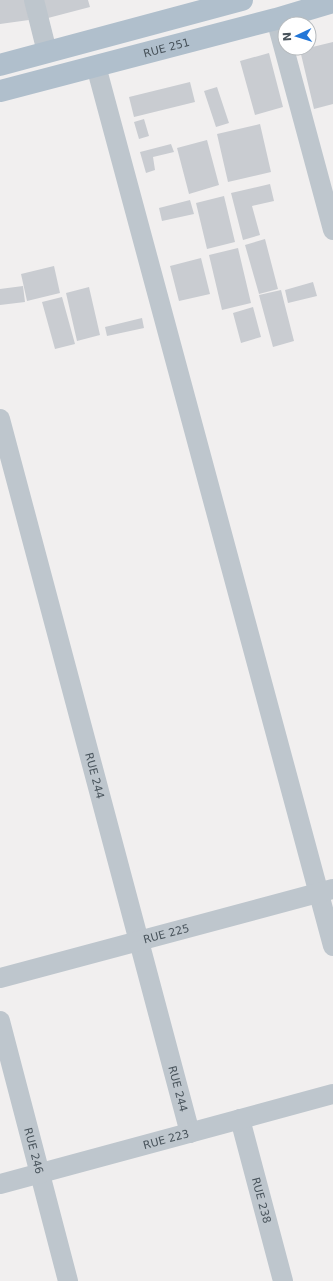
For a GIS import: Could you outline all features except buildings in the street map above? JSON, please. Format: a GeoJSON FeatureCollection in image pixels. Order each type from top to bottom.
{"type":"FeatureCollection","features":[{"type":"Feature","properties":{"kind":"main road"},"geometry":{"type":"LineString","coordinates":[[0,65],[242,0]]}},
{"type":"Feature","properties":{"kind":"main road","name":"RUE 251"},"geometry":{"type":"LineString","coordinates":[[0,91],[276,19],[333,2]]}},
{"type":"Feature","properties":{"kind":"street"},"geometry":{"type":"LineString","coordinates":[[34,0],[47,52]]}},
{"type":"Feature","properties":{"kind":"street"},"geometry":{"type":"LineString","coordinates":[[276,19],[333,230]]}},
{"type":"Feature","properties":{"kind":"street"},"geometry":{"type":"LineString","coordinates":[[96,66],[326,891],[333,946]]}},
{"type":"Feature","properties":{"kind":"street","name":"RUE 244"},"geometry":{"type":"LineString","coordinates":[[0,419],[190,1132]]}},
{"type":"Feature","properties":{"kind":"street","name":"RUE 225"},"geometry":{"type":"LineString","coordinates":[[0,978],[326,891]]}},
{"type":"Feature","properties":{"kind":"street","name":"RUE 246"},"geometry":{"type":"LineString","coordinates":[[0,1021],[68,1281]]}},
{"type":"Feature","properties":{"kind":"street","name":"RUE 223"},"geometry":{"type":"LineString","coordinates":[[0,1184],[333,1094]]}},
{"type":"Feature","properties":{"kind":"street","name":"RUE 238"},"geometry":{"type":"LineString","coordinates":[[240,1119],[283,1281]]}}]}
